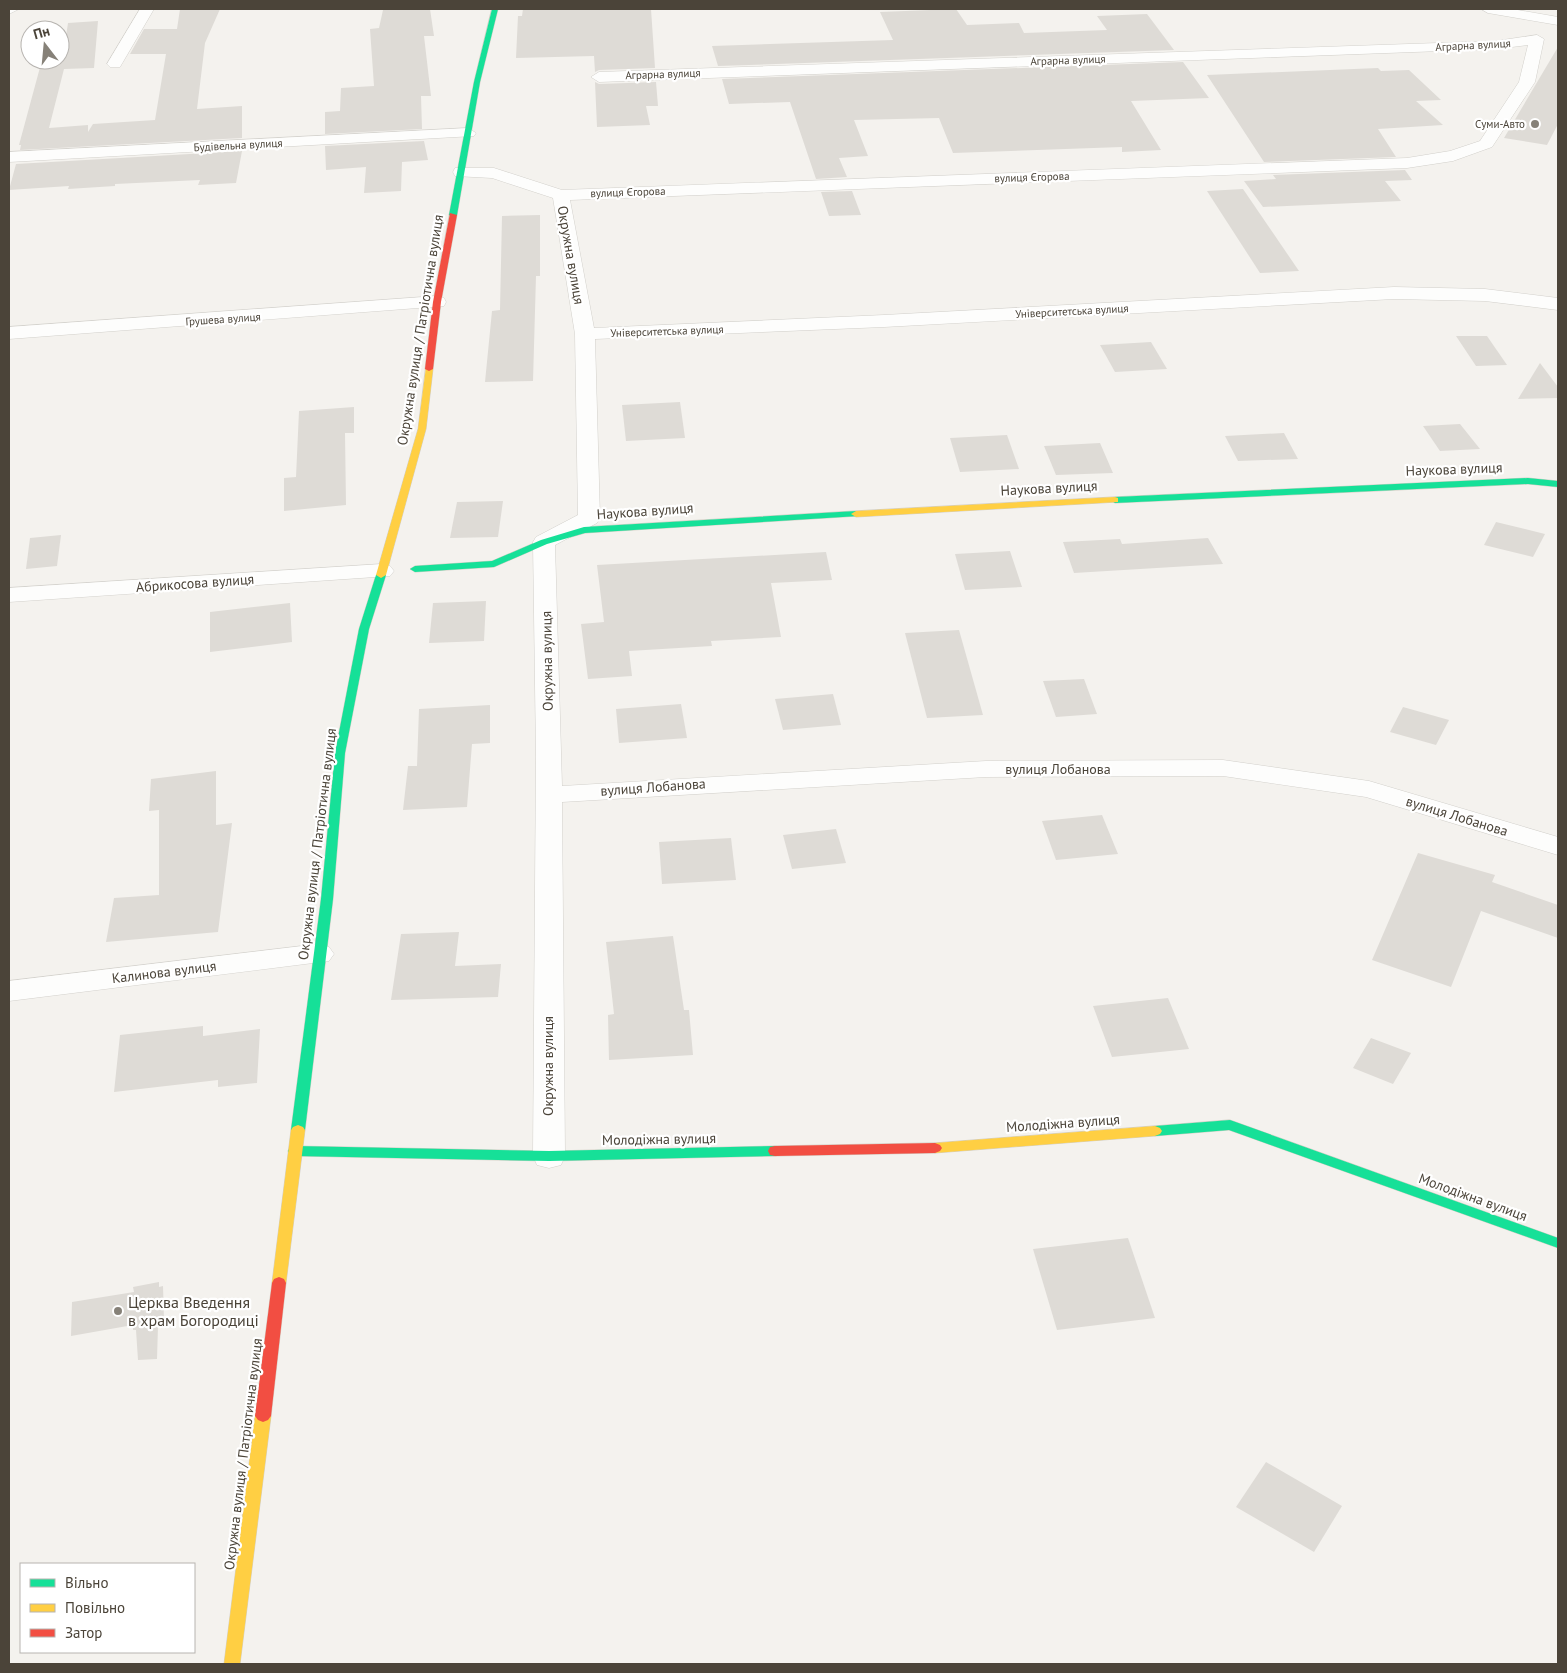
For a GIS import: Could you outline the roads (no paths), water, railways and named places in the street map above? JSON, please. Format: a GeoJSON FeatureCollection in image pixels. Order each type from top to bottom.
{"type":"FeatureCollection","features":[{"type":"Feature","properties":{"kind":"street"},"geometry":{"type":"LineString","coordinates":[[115,64],[147,9]]}},
{"type":"Feature","properties":{"kind":"street","name":"Окружна вулиця / Патріотична вулиця"},"geometry":{"type":"LineString","coordinates":[[232,1664],[320,954],[340,753],[364,629],[422,429],[436,302],[477,82],[495,9]]}},
{"type":"Feature","properties":{"kind":"street"},"geometry":{"type":"LineString","coordinates":[[1488,9],[1558,21]]}},
{"type":"Feature","properties":{"kind":"street"},"geometry":{"type":"LineString","coordinates":[[1537,39],[1558,21]]}},
{"type":"Feature","properties":{"kind":"street","name":"Аграрна вулиця"},"geometry":{"type":"LineString","coordinates":[[598,77],[1496,45],[1537,39]]}},
{"type":"Feature","properties":{"kind":"street","name":"вулиця Єгорова"},"geometry":{"type":"LineString","coordinates":[[461,172],[494,173],[561,195],[1407,163],[1453,156],[1486,144],[1527,82],[1537,39]]}},
{"type":"Feature","properties":{"kind":"street","name":"Будівельна вулиця"},"geometry":{"type":"LineString","coordinates":[[9,157],[468,133]]}},
{"type":"Feature","properties":{"kind":"street","name":"Окружна вулиця"},"geometry":{"type":"LineString","coordinates":[[548,1156],[548,794],[544,542],[589,518],[585,334],[564,223],[561,195]]}},
{"type":"Feature","properties":{"kind":"street","name":"Університетська вулиця"},"geometry":{"type":"LineString","coordinates":[[585,334],[884,322],[1394,293],[1485,295],[1558,304]]}},
{"type":"Feature","properties":{"kind":"street","name":"Грушева вулиця"},"geometry":{"type":"LineString","coordinates":[[9,334],[436,302]]}},
{"type":"Feature","properties":{"kind":"street","name":"Наукова вулиця"},"geometry":{"type":"LineString","coordinates":[[415,569],[494,564],[544,542],[584,530],[1252,492],[1528,481],[1558,484]]}},
{"type":"Feature","properties":{"kind":"street","name":"Абрикосова вулиця"},"geometry":{"type":"LineString","coordinates":[[9,595],[382,571]]}},
{"type":"Feature","properties":{"kind":"street","name":"вулиця Лобанова"},"geometry":{"type":"LineString","coordinates":[[548,794],[986,769],[1223,768],[1369,789],[1558,846]]}},
{"type":"Feature","properties":{"kind":"street","name":"Калинова вулиця"},"geometry":{"type":"LineString","coordinates":[[9,991],[320,954]]}},
{"type":"Feature","properties":{"kind":"street","name":"Молодіжна вулиця"},"geometry":{"type":"LineString","coordinates":[[295,1151],[548,1156],[929,1148],[1230,1125],[1558,1243]]}},
{"type":"Feature","properties":{"kind":"place","name":"Суми-Авто"},"geometry":{"type":"Point","coordinates":[1535,124]}},
{"type":"Feature","properties":{"kind":"place","name":"Церква Введення в храм Богородиці"},"geometry":{"type":"Point","coordinates":[118,1311]}}]}
